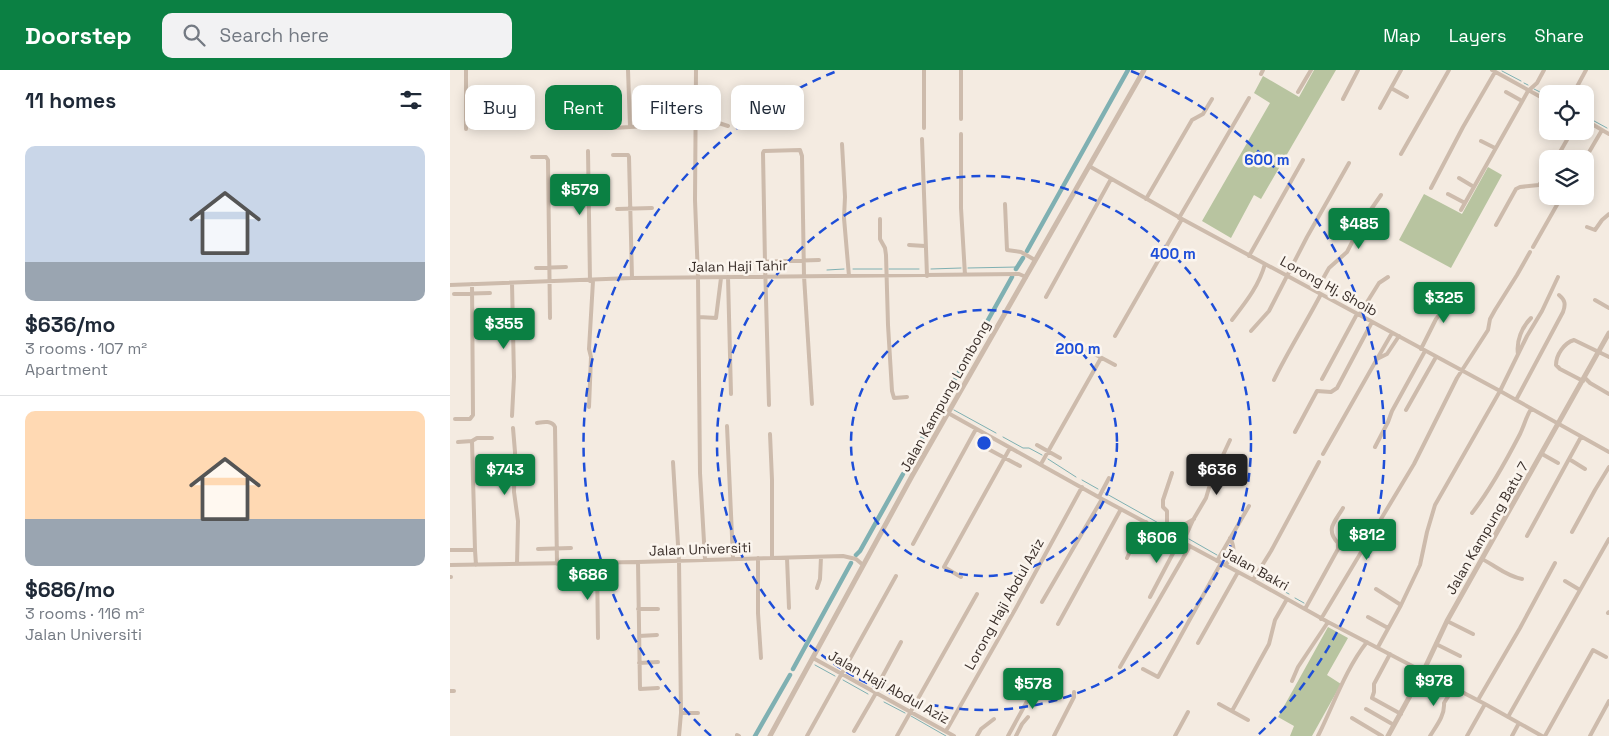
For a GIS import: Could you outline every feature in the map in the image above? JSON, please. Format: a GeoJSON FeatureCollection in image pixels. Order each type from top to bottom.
{"type":"FeatureCollection","features":[{"type":"Feature","properties":{"kind":"street"},"geometry":{"type":"LineString","coordinates":[[466,70],[466,85]]}},
{"type":"Feature","properties":{"kind":"street"},"geometry":{"type":"LineString","coordinates":[[622,127],[630,126],[628,70]]}},
{"type":"Feature","properties":{"kind":"street"},"geometry":{"type":"LineString","coordinates":[[696,70],[696,85]]}},
{"type":"Feature","properties":{"kind":"street"},"geometry":{"type":"LineString","coordinates":[[924,70],[924,128]]}},
{"type":"Feature","properties":{"kind":"street"},"geometry":{"type":"LineString","coordinates":[[961,70],[961,119]]}},
{"type":"Feature","properties":{"kind":"street","name":"Jalan Kampung Lombong"},"geometry":{"type":"LineString","coordinates":[[770,736],[862,563],[1144,70]]}},
{"type":"Feature","properties":{"kind":"street"},"geometry":{"type":"LineString","coordinates":[[1298,92],[1311,70]]}},
{"type":"Feature","properties":{"kind":"street"},"geometry":{"type":"LineString","coordinates":[[1343,99],[1358,70]]}},
{"type":"Feature","properties":{"kind":"street"},"geometry":{"type":"LineString","coordinates":[[1380,108],[1401,70]]}},
{"type":"Feature","properties":{"kind":"street"},"geometry":{"type":"LineString","coordinates":[[1400,154],[1449,70]]}},
{"type":"Feature","properties":{"kind":"street"},"geometry":{"type":"LineString","coordinates":[[1461,210],[1522,101],[1544,70]]}},
{"type":"Feature","properties":{"kind":"street"},"geometry":{"type":"LineString","coordinates":[[1578,85],[1586,70]]}},
{"type":"Feature","properties":{"kind":"street"},"geometry":{"type":"LineString","coordinates":[[1431,188],[1463,127],[1496,71],[1539,96]]}},
{"type":"Feature","properties":{"kind":"street"},"geometry":{"type":"LineString","coordinates":[[1391,88],[1407,98]]}},
{"type":"Feature","properties":{"kind":"street"},"geometry":{"type":"LineString","coordinates":[[1506,92],[1522,101]]}},
{"type":"Feature","properties":{"kind":"street"},"geometry":{"type":"LineString","coordinates":[[1115,336],[1249,98]]}},
{"type":"Feature","properties":{"kind":"street"},"geometry":{"type":"LineString","coordinates":[[1146,198],[1192,120],[1203,114],[1212,99]]}},
{"type":"Feature","properties":{"kind":"street"},"geometry":{"type":"LineString","coordinates":[[721,124],[728,126]]}},
{"type":"Feature","properties":{"kind":"street"},"geometry":{"type":"LineString","coordinates":[[1594,125],[1609,134]]}},
{"type":"Feature","properties":{"kind":"street"},"geometry":{"type":"LineString","coordinates":[[696,130],[695,200],[698,278],[700,474],[705,559]]}},
{"type":"Feature","properties":{"kind":"street"},"geometry":{"type":"LineString","coordinates":[[1590,150],[1602,130]]}},
{"type":"Feature","properties":{"kind":"street"},"geometry":{"type":"LineString","coordinates":[[961,134],[961,208],[965,275]]}},
{"type":"Feature","properties":{"kind":"street"},"geometry":{"type":"LineString","coordinates":[[922,139],[927,276]]}},
{"type":"Feature","properties":{"kind":"street"},"geometry":{"type":"LineString","coordinates":[[1481,141],[1495,148]]}},
{"type":"Feature","properties":{"kind":"street"},"geometry":{"type":"LineString","coordinates":[[842,144],[845,197],[844,218],[849,276]]}},
{"type":"Feature","properties":{"kind":"street"},"geometry":{"type":"LineString","coordinates":[[769,405],[764,262],[763,155],[764,152],[800,150],[804,276],[812,404]]}},
{"type":"Feature","properties":{"kind":"street"},"geometry":{"type":"LineString","coordinates":[[588,151],[592,281],[589,407]]}},
{"type":"Feature","properties":{"kind":"street"},"geometry":{"type":"LineString","coordinates":[[613,155],[628,155],[629,157],[632,278]]}},
{"type":"Feature","properties":{"kind":"street"},"geometry":{"type":"LineString","coordinates":[[532,157],[546,157],[548,160],[550,318]]}},
{"type":"Feature","properties":{"kind":"street"},"geometry":{"type":"LineString","coordinates":[[1249,256],[1304,160]]}},
{"type":"Feature","properties":{"kind":"street"},"geometry":{"type":"LineString","coordinates":[[1251,331],[1269,311],[1307,237],[1349,163]]}},
{"type":"Feature","properties":{"kind":"street","name":"Lorong Hj. Shoib"},"geometry":{"type":"LineString","coordinates":[[1089,166],[1181,219],[1462,370],[1609,452]]}},
{"type":"Feature","properties":{"kind":"street"},"geometry":{"type":"LineString","coordinates":[[1459,178],[1474,187]]}},
{"type":"Feature","properties":{"kind":"street"},"geometry":{"type":"LineString","coordinates":[[1046,297],[1111,180]]}},
{"type":"Feature","properties":{"kind":"street"},"geometry":{"type":"LineString","coordinates":[[1496,225],[1516,189],[1539,185]]}},
{"type":"Feature","properties":{"kind":"street"},"geometry":{"type":"LineString","coordinates":[[1448,194],[1465,203]]}},
{"type":"Feature","properties":{"kind":"street"},"geometry":{"type":"LineString","coordinates":[[1316,291],[1329,268],[1347,252],[1363,221],[1381,195]]}},
{"type":"Feature","properties":{"kind":"street"},"geometry":{"type":"LineString","coordinates":[[1005,204],[1007,250],[1021,252],[1035,260]]}},
{"type":"Feature","properties":{"kind":"street"},"geometry":{"type":"LineString","coordinates":[[1533,247],[1557,205]]}},
{"type":"Feature","properties":{"kind":"street"},"geometry":{"type":"LineString","coordinates":[[617,208],[652,208]]}},
{"type":"Feature","properties":{"kind":"street"},"geometry":{"type":"LineString","coordinates":[[1587,227],[1594,230],[1609,214]]}},
{"type":"Feature","properties":{"kind":"street"},"geometry":{"type":"LineString","coordinates":[[880,219],[880,239],[885,248],[886,255],[892,396],[894,398],[907,397]]}},
{"type":"Feature","properties":{"kind":"street"},"geometry":{"type":"LineString","coordinates":[[909,245],[925,246]]}},
{"type":"Feature","properties":{"kind":"street"},"geometry":{"type":"LineString","coordinates":[[1322,619],[1414,464],[1442,406],[1462,370],[1488,330],[1490,319],[1530,252]]}},
{"type":"Feature","properties":{"kind":"street"},"geometry":{"type":"LineString","coordinates":[[750,262],[819,260]]}},
{"type":"Feature","properties":{"kind":"street"},"geometry":{"type":"LineString","coordinates":[[1232,320],[1248,299],[1261,276],[1265,264]]}},
{"type":"Feature","properties":{"kind":"street"},"geometry":{"type":"LineString","coordinates":[[536,268],[566,267]]}},
{"type":"Feature","properties":{"kind":"street","name":"Jalan Haji Tahir"},"geometry":{"type":"LineString","coordinates":[[450,285],[632,278],[765,276],[1019,274],[1026,277]]}},
{"type":"Feature","properties":{"kind":"street"},"geometry":{"type":"LineString","coordinates":[[1378,648],[1420,565],[1427,532],[1436,505],[1500,391],[1558,276]]}},
{"type":"Feature","properties":{"kind":"street"},"geometry":{"type":"LineString","coordinates":[[728,277],[731,394]]}},
{"type":"Feature","properties":{"kind":"street"},"geometry":{"type":"LineString","coordinates":[[1322,379],[1358,315],[1379,283],[1388,277]]}},
{"type":"Feature","properties":{"kind":"street"},"geometry":{"type":"LineString","coordinates":[[698,317],[716,318],[721,278]]}},
{"type":"Feature","properties":{"kind":"street"},"geometry":{"type":"LineString","coordinates":[[512,283],[514,376],[512,416]]}},
{"type":"Feature","properties":{"kind":"street"},"geometry":{"type":"LineString","coordinates":[[455,420],[468,419],[473,415],[472,284]]}},
{"type":"Feature","properties":{"kind":"street"},"geometry":{"type":"LineString","coordinates":[[454,294],[490,293]]}},
{"type":"Feature","properties":{"kind":"street"},"geometry":{"type":"LineString","coordinates":[[1274,380],[1321,294]]}},
{"type":"Feature","properties":{"kind":"street"},"geometry":{"type":"LineString","coordinates":[[1375,447],[1436,320],[1456,294]]}},
{"type":"Feature","properties":{"kind":"street"},"geometry":{"type":"LineString","coordinates":[[1516,400],[1563,312],[1565,303],[1559,295]]}},
{"type":"Feature","properties":{"kind":"street"},"geometry":{"type":"LineString","coordinates":[[1596,300],[1609,308]]}},
{"type":"Feature","properties":{"kind":"street"},"geometry":{"type":"LineString","coordinates":[[1518,354],[1518,340],[1524,326],[1531,318]]}},
{"type":"Feature","properties":{"kind":"street"},"geometry":{"type":"LineString","coordinates":[[1295,432],[1317,391],[1331,392],[1336,388],[1372,322]]}},
{"type":"Feature","properties":{"kind":"street"},"geometry":{"type":"LineString","coordinates":[[1323,454],[1392,333]]}},
{"type":"Feature","properties":{"kind":"street","name":"Jalan Kampung Batu 7"},"geometry":{"type":"LineString","coordinates":[[1388,736],[1401,714],[1447,621],[1607,340],[1609,333]]}},
{"type":"Feature","properties":{"kind":"street"},"geometry":{"type":"LineString","coordinates":[[1377,359],[1387,354],[1399,336]]}},
{"type":"Feature","properties":{"kind":"street"},"geometry":{"type":"LineString","coordinates":[[1609,357],[1571,340],[1566,344],[1556,360],[1556,365],[1560,369],[1584,379],[1609,394]]}},
{"type":"Feature","properties":{"kind":"street"},"geometry":{"type":"LineString","coordinates":[[1087,350],[1115,365]]}},
{"type":"Feature","properties":{"kind":"street"},"geometry":{"type":"LineString","coordinates":[[1406,410],[1436,357]]}},
{"type":"Feature","properties":{"kind":"street"},"geometry":{"type":"LineString","coordinates":[[1041,464],[1100,358]]}},
{"type":"Feature","properties":{"kind":"street"},"geometry":{"type":"LineString","coordinates":[[1472,514],[1482,502],[1521,433],[1531,409]]}},
{"type":"Feature","properties":{"kind":"street","name":"Jalan Bakri"},"geometry":{"type":"LineString","coordinates":[[948,413],[1322,619],[1454,687],[1543,736]]}},
{"type":"Feature","properties":{"kind":"street"},"geometry":{"type":"LineString","coordinates":[[537,422],[550,422],[555,427],[557,564]]}},
{"type":"Feature","properties":{"kind":"street"},"geometry":{"type":"LineString","coordinates":[[727,426],[733,558]]}},
{"type":"Feature","properties":{"kind":"street"},"geometry":{"type":"LineString","coordinates":[[513,428],[515,452],[514,492],[518,521],[517,564]]}},
{"type":"Feature","properties":{"kind":"street"},"geometry":{"type":"LineString","coordinates":[[913,544],[976,429]]}},
{"type":"Feature","properties":{"kind":"street"},"geometry":{"type":"LineString","coordinates":[[770,434],[772,558]]}},
{"type":"Feature","properties":{"kind":"street"},"geometry":{"type":"LineString","coordinates":[[1526,536],[1581,437]]}},
{"type":"Feature","properties":{"kind":"street"},"geometry":{"type":"LineString","coordinates":[[458,442],[472,441],[477,438],[492,438]]}},
{"type":"Feature","properties":{"kind":"street"},"geometry":{"type":"LineString","coordinates":[[1150,597],[1180,540],[1206,498],[1211,481],[1230,440]]}},
{"type":"Feature","properties":{"kind":"street"},"geometry":{"type":"LineString","coordinates":[[472,441],[476,565]]}},
{"type":"Feature","properties":{"kind":"street"},"geometry":{"type":"LineString","coordinates":[[1037,445],[1060,458]]}},
{"type":"Feature","properties":{"kind":"street"},"geometry":{"type":"LineString","coordinates":[[961,577],[944,567],[1010,448]]}},
{"type":"Feature","properties":{"kind":"street"},"geometry":{"type":"LineString","coordinates":[[990,450],[1020,466]]}},
{"type":"Feature","properties":{"kind":"street"},"geometry":{"type":"LineString","coordinates":[[1542,454],[1558,463]]}},
{"type":"Feature","properties":{"kind":"street"},"geometry":{"type":"LineString","coordinates":[[1569,459],[1585,469]]}},
{"type":"Feature","properties":{"kind":"street"},"geometry":{"type":"LineString","coordinates":[[673,462],[679,561],[681,713],[679,736]]}},
{"type":"Feature","properties":{"kind":"street"},"geometry":{"type":"LineString","coordinates":[[1253,580],[1320,462]]}},
{"type":"Feature","properties":{"kind":"street"},"geometry":{"type":"LineString","coordinates":[[1572,532],[1594,490],[1609,467]]}},
{"type":"Feature","properties":{"kind":"street"},"geometry":{"type":"LineString","coordinates":[[1163,531],[1168,522],[1167,511],[1163,507],[1163,500],[1172,473]]}},
{"type":"Feature","properties":{"kind":"street"},"geometry":{"type":"LineString","coordinates":[[1042,602],[1110,478]]}},
{"type":"Feature","properties":{"kind":"street","name":"Lorong Haji Abdul Aziz"},"geometry":{"type":"LineString","coordinates":[[946,732],[1082,486]]}},
{"type":"Feature","properties":{"kind":"street"},"geometry":{"type":"LineString","coordinates":[[1143,669],[1158,677],[1230,538],[1249,506]]}},
{"type":"Feature","properties":{"kind":"street"},"geometry":{"type":"LineString","coordinates":[[1305,609],[1338,549],[1338,543],[1332,536],[1331,529],[1343,508]]}},
{"type":"Feature","properties":{"kind":"street"},"geometry":{"type":"LineString","coordinates":[[1058,624],[1121,509]]}},
{"type":"Feature","properties":{"kind":"street"},"geometry":{"type":"LineString","coordinates":[[1180,540],[1182,526],[1194,519]]}},
{"type":"Feature","properties":{"kind":"street"},"geometry":{"type":"LineString","coordinates":[[1127,558],[1146,522]]}},
{"type":"Feature","properties":{"kind":"street"},"geometry":{"type":"LineString","coordinates":[[1226,565],[1234,550],[1234,545],[1230,538]]}},
{"type":"Feature","properties":{"kind":"street"},"geometry":{"type":"LineString","coordinates":[[1508,717],[1609,539]]}},
{"type":"Feature","properties":{"kind":"street"},"geometry":{"type":"LineString","coordinates":[[732,544],[747,544]]}},
{"type":"Feature","properties":{"kind":"street"},"geometry":{"type":"LineString","coordinates":[[1120,667],[1190,546]]}},
{"type":"Feature","properties":{"kind":"street"},"geometry":{"type":"LineString","coordinates":[[538,549],[571,548]]}},
{"type":"Feature","properties":{"kind":"street"},"geometry":{"type":"LineString","coordinates":[[450,550],[475,550]]}},
{"type":"Feature","properties":{"kind":"street","name":"Jalan Universiti"},"geometry":{"type":"LineString","coordinates":[[450,565],[843,556],[853,558],[862,563]]}},
{"type":"Feature","properties":{"kind":"street"},"geometry":{"type":"LineString","coordinates":[[816,588],[820,579],[821,557]]}},
{"type":"Feature","properties":{"kind":"street"},"geometry":{"type":"LineString","coordinates":[[758,558],[758,612],[762,658]]}},
{"type":"Feature","properties":{"kind":"street"},"geometry":{"type":"LineString","coordinates":[[787,558],[789,608]]}},
{"type":"Feature","properties":{"kind":"street"},"geometry":{"type":"LineString","coordinates":[[1482,559],[1494,565],[1503,573],[1522,579]]}},
{"type":"Feature","properties":{"kind":"street"},"geometry":{"type":"LineString","coordinates":[[638,562],[640,689],[658,688]]}},
{"type":"Feature","properties":{"kind":"street"},"geometry":{"type":"LineString","coordinates":[[597,563],[598,638]]}},
{"type":"Feature","properties":{"kind":"street"},"geometry":{"type":"LineString","coordinates":[[1478,700],[1555,563]]}},
{"type":"Feature","properties":{"kind":"street"},"geometry":{"type":"LineString","coordinates":[[1198,643],[1238,572]]}},
{"type":"Feature","properties":{"kind":"street"},"geometry":{"type":"LineString","coordinates":[[807,736],[896,576]]}},
{"type":"Feature","properties":{"kind":"street"},"geometry":{"type":"LineString","coordinates":[[1565,581],[1580,590]]}},
{"type":"Feature","properties":{"kind":"street"},"geometry":{"type":"LineString","coordinates":[[1376,589],[1401,605]]}},
{"type":"Feature","properties":{"kind":"street","name":"Lorong Haji Abdul Aziz"},"geometry":{"type":"LineString","coordinates":[[897,736],[977,594]]}},
{"type":"Feature","properties":{"kind":"street"},"geometry":{"type":"LineString","coordinates":[[1232,711],[1270,644],[1275,620],[1287,599]]}},
{"type":"Feature","properties":{"kind":"street"},"geometry":{"type":"LineString","coordinates":[[638,609],[658,609]]}},
{"type":"Feature","properties":{"kind":"street"},"geometry":{"type":"LineString","coordinates":[[1368,617],[1388,628]]}},
{"type":"Feature","properties":{"kind":"street"},"geometry":{"type":"LineString","coordinates":[[1447,621],[1473,634]]}},
{"type":"Feature","properties":{"kind":"street"},"geometry":{"type":"LineString","coordinates":[[1292,681],[1298,667],[1328,622]]}},
{"type":"Feature","properties":{"kind":"street"},"geometry":{"type":"LineString","coordinates":[[639,636],[657,635]]}},
{"type":"Feature","properties":{"kind":"street"},"geometry":{"type":"LineString","coordinates":[[854,731],[901,642]]}},
{"type":"Feature","properties":{"kind":"street"},"geometry":{"type":"LineString","coordinates":[[1318,736],[1360,651],[1368,642]]}},
{"type":"Feature","properties":{"kind":"street"},"geometry":{"type":"LineString","coordinates":[[1436,644],[1460,656]]}},
{"type":"Feature","properties":{"kind":"street"},"geometry":{"type":"LineString","coordinates":[[1543,736],[1593,650],[1606,658]]}},
{"type":"Feature","properties":{"kind":"street"},"geometry":{"type":"LineString","coordinates":[[1390,654],[1374,684],[1372,698],[1401,714]]}},
{"type":"Feature","properties":{"kind":"street","name":"Jalan Haji Abdul Aziz"},"geometry":{"type":"LineString","coordinates":[[813,658],[954,736]]}},
{"type":"Feature","properties":{"kind":"street"},"geometry":{"type":"LineString","coordinates":[[639,663],[658,662]]}},
{"type":"Feature","properties":{"kind":"street"},"geometry":{"type":"LineString","coordinates":[[1008,736],[1042,674]]}},
{"type":"Feature","properties":{"kind":"street"},"geometry":{"type":"LineString","coordinates":[[1430,736],[1445,710],[1444,703],[1454,687]]}},
{"type":"Feature","properties":{"kind":"street"},"geometry":{"type":"LineString","coordinates":[[1054,736],[1074,697],[1074,692]]}},
{"type":"Feature","properties":{"kind":"street"},"geometry":{"type":"LineString","coordinates":[[1590,736],[1609,701]]}},
{"type":"Feature","properties":{"kind":"street"},"geometry":{"type":"LineString","coordinates":[[1219,704],[1248,720]]}},
{"type":"Feature","properties":{"kind":"street"},"geometry":{"type":"LineString","coordinates":[[1467,736],[1485,704]]}},
{"type":"Feature","properties":{"kind":"street"},"geometry":{"type":"LineString","coordinates":[[1366,709],[1394,725]]}},
{"type":"Feature","properties":{"kind":"street"},"geometry":{"type":"LineString","coordinates":[[1175,736],[1188,712]]}},
{"type":"Feature","properties":{"kind":"street"},"geometry":{"type":"LineString","coordinates":[[681,713],[698,713]]}},
{"type":"Feature","properties":{"kind":"street"},"geometry":{"type":"LineString","coordinates":[[1016,736],[1028,717]]}},
{"type":"Feature","properties":{"kind":"street"},"geometry":{"type":"LineString","coordinates":[[1352,718],[1382,736]]}},
{"type":"Feature","properties":{"kind":"street"},"geometry":{"type":"LineString","coordinates":[[977,736],[981,729],[994,720]]}},
{"type":"Feature","properties":{"kind":"street"},"geometry":{"type":"LineString","coordinates":[[1512,736],[1519,723]]}},
{"type":"Feature","properties":{"kind":"green space"},"geometry":{"type":"Polygon","coordinates":[[[1314,70],[1336,70],[1261,199],[1254,195],[1231,238],[1202,221],[1270,103],[1254,93],[1263,76],[1299,97],[1314,70]]]}},
{"type":"Feature","properties":{"kind":"green space"},"geometry":{"type":"Polygon","coordinates":[[[1488,167],[1502,175],[1451,268],[1399,240],[1424,194],[1462,214],[1488,167]]]}},
{"type":"Feature","properties":{"kind":"green space"},"geometry":{"type":"Polygon","coordinates":[[[1328,627],[1348,638],[1327,675],[1341,684],[1312,736],[1290,736],[1294,726],[1278,717],[1328,627]]]}},
{"type":"Feature","properties":{"kind":"waterway"},"geometry":{"type":"LineString","coordinates":[[1027,251],[1128,70]]}},
{"type":"Feature","properties":{"kind":"waterway"},"geometry":{"type":"LineString","coordinates":[[1502,71],[1521,81]]}},
{"type":"Feature","properties":{"kind":"waterway"},"geometry":{"type":"LineString","coordinates":[[1524,83],[1528,85]]}},
{"type":"Feature","properties":{"kind":"waterway"},"geometry":{"type":"LineString","coordinates":[[1534,89],[1539,92]]}},
{"type":"Feature","properties":{"kind":"waterway"},"geometry":{"type":"LineString","coordinates":[[1594,121],[1607,128]]}},
{"type":"Feature","properties":{"kind":"waterway"},"geometry":{"type":"LineString","coordinates":[[1016,269],[1023,258]]}},
{"type":"Feature","properties":{"kind":"waterway"},"geometry":{"type":"LineString","coordinates":[[968,268],[1018,267]]}},
{"type":"Feature","properties":{"kind":"waterway"},"geometry":{"type":"LineString","coordinates":[[931,269],[961,268]]}},
{"type":"Feature","properties":{"kind":"waterway"},"geometry":{"type":"LineString","coordinates":[[827,270],[844,269]]}},
{"type":"Feature","properties":{"kind":"waterway"},"geometry":{"type":"LineString","coordinates":[[853,269],[882,269]]}},
{"type":"Feature","properties":{"kind":"waterway"},"geometry":{"type":"LineString","coordinates":[[889,269],[919,269]]}},
{"type":"Feature","properties":{"kind":"waterway"},"geometry":{"type":"LineString","coordinates":[[906,467],[1012,277]]}},
{"type":"Feature","properties":{"kind":"waterway"},"geometry":{"type":"LineString","coordinates":[[954,410],[996,433]]}},
{"type":"Feature","properties":{"kind":"waterway"},"geometry":{"type":"LineString","coordinates":[[1003,437],[1023,448],[1029,448],[1042,455]]}},
{"type":"Feature","properties":{"kind":"waterway"},"geometry":{"type":"LineString","coordinates":[[1048,459],[1076,477]]}},
{"type":"Feature","properties":{"kind":"waterway"},"geometry":{"type":"LineString","coordinates":[[856,555],[903,474]]}},
{"type":"Feature","properties":{"kind":"waterway"},"geometry":{"type":"LineString","coordinates":[[1082,480],[1098,489]]}},
{"type":"Feature","properties":{"kind":"waterway"},"geometry":{"type":"LineString","coordinates":[[1105,493],[1162,525]]}},
{"type":"Feature","properties":{"kind":"waterway"},"geometry":{"type":"LineString","coordinates":[[1168,528],[1175,532]]}},
{"type":"Feature","properties":{"kind":"waterway"},"geometry":{"type":"LineString","coordinates":[[1189,539],[1217,555]]}},
{"type":"Feature","properties":{"kind":"waterway"},"geometry":{"type":"LineString","coordinates":[[793,669],[851,563]]}},
{"type":"Feature","properties":{"kind":"waterway"},"geometry":{"type":"LineString","coordinates":[[1232,563],[1253,574]]}},
{"type":"Feature","properties":{"kind":"waterway"},"geometry":{"type":"LineString","coordinates":[[1259,578],[1289,594]]}},
{"type":"Feature","properties":{"kind":"waterway"},"geometry":{"type":"LineString","coordinates":[[1295,598],[1304,603]]}},
{"type":"Feature","properties":{"kind":"waterway"},"geometry":{"type":"LineString","coordinates":[[815,665],[835,676]]}},
{"type":"Feature","properties":{"kind":"waterway"},"geometry":{"type":"LineString","coordinates":[[755,736],[790,675]]}},
{"type":"Feature","properties":{"kind":"waterway"},"geometry":{"type":"LineString","coordinates":[[843,680],[868,694]]}},
{"type":"Feature","properties":{"kind":"waterway"},"geometry":{"type":"LineString","coordinates":[[884,702],[905,713]]}},
{"type":"Feature","properties":{"kind":"waterway"},"geometry":{"type":"LineString","coordinates":[[911,716],[946,736]]}}]}
